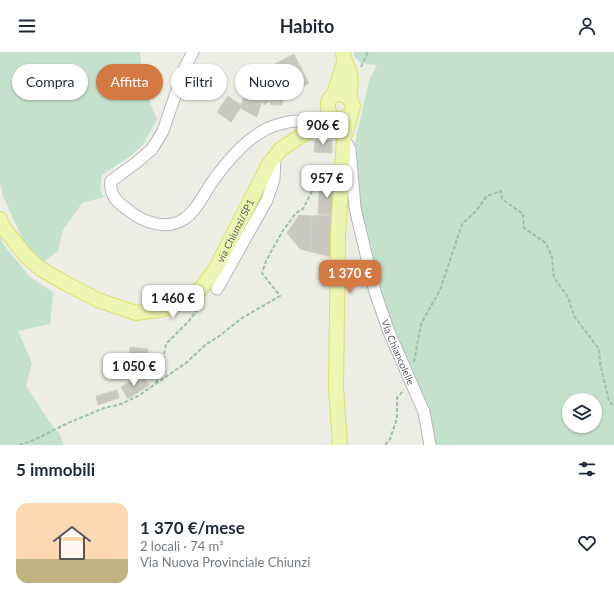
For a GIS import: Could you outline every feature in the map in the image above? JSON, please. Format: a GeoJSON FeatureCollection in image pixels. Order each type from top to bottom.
{"type":"FeatureCollection","features":[{"type":"Feature","properties":{"kind":"main road"},"geometry":{"type":"LineString","coordinates":[[344,57],[350,74],[351,88],[349,98]]}},
{"type":"Feature","properties":{"kind":"main road"},"geometry":{"type":"LineString","coordinates":[[340,117],[328,111],[344,57]]}},
{"type":"Feature","properties":{"kind":"main road"},"geometry":{"type":"LineString","coordinates":[[342,94],[349,98],[353,106],[340,117],[300,137],[332,98],[342,94]]}},
{"type":"Feature","properties":{"kind":"main road"},"geometry":{"type":"LineString","coordinates":[[340,117],[344,141],[337,242],[336,388],[340,445]]}},
{"type":"Feature","properties":{"kind":"main road","name":"via Chiunzi/SP1"},"geometry":{"type":"LineString","coordinates":[[0,219],[3,227],[26,256],[41,269],[65,283],[98,300],[136,313],[164,309],[185,301],[198,292],[215,270],[268,164],[282,149],[300,137]]}},
{"type":"Feature","properties":{"kind":"street"},"geometry":{"type":"LineString","coordinates":[[193,52],[185,68],[163,131],[152,149],[138,162],[111,181],[110,189],[117,202],[137,217],[158,225],[174,224],[185,219],[237,152],[249,140],[271,127],[300,120],[310,125]]}},
{"type":"Feature","properties":{"kind":"street","name":"Via Chiancolelle"},"geometry":{"type":"LineString","coordinates":[[344,141],[350,149],[355,208],[375,292],[389,332],[424,412],[430,445]]}},
{"type":"Feature","properties":{"kind":"street"},"geometry":{"type":"LineString","coordinates":[[217,289],[267,200],[274,179],[275,157]]}},
{"type":"Feature","properties":{"kind":"path"},"geometry":{"type":"LineString","coordinates":[[20,445],[104,408],[120,404],[138,396],[186,363],[205,345],[218,337],[242,318],[280,296],[262,274],[266,261],[282,232],[296,212],[302,209],[315,185],[342,175]]}},
{"type":"Feature","properties":{"kind":"path"},"geometry":{"type":"LineString","coordinates":[[414,364],[421,324],[440,290],[462,224],[476,211],[487,196],[501,191],[502,199],[523,214],[524,228],[546,243],[552,257],[554,278],[568,297],[574,316],[599,349],[600,363],[609,401],[614,406]]}},
{"type":"Feature","properties":{"kind":"path"},"geometry":{"type":"LineString","coordinates":[[155,384],[163,362],[166,344],[188,322],[206,299],[217,289]]}},
{"type":"Feature","properties":{"kind":"path"},"geometry":{"type":"LineString","coordinates":[[385,445],[390,439],[397,418],[398,395],[403,390],[409,389],[412,386]]}},
{"type":"Feature","properties":{"kind":"green space"},"geometry":{"type":"Polygon","coordinates":[[[0,52],[140,52],[141,64],[96,64],[96,100],[149,100],[157,119],[144,143],[132,155],[102,175],[100,190],[104,197],[82,203],[63,230],[58,251],[43,262],[27,249],[3,196],[0,183],[0,52]]]}},
{"type":"Feature","properties":{"kind":"green space"},"geometry":{"type":"Polygon","coordinates":[[[354,52],[614,52],[614,445],[434,445],[416,386],[379,291],[359,208],[354,147],[369,81],[377,65],[361,63],[354,56],[354,52]]]}},
{"type":"Feature","properties":{"kind":"green space"},"geometry":{"type":"Polygon","coordinates":[[[0,236],[3,244],[30,277],[53,292],[50,324],[18,331],[32,363],[26,386],[55,430],[59,433],[64,445],[0,445],[0,236]]]}},
{"type":"Feature","properties":{"kind":"building"},"geometry":{"type":"Polygon","coordinates":[[[294,54],[299,64],[274,64],[294,54]]]}},
{"type":"Feature","properties":{"kind":"building"},"geometry":{"type":"Polygon","coordinates":[[[304,73],[309,83],[304,86],[304,73]]]}},
{"type":"Feature","properties":{"kind":"building"},"geometry":{"type":"Polygon","coordinates":[[[228,96],[242,106],[231,122],[217,112],[225,100],[227,100],[228,96]]]}},
{"type":"Feature","properties":{"kind":"building"},"geometry":{"type":"Polygon","coordinates":[[[243,100],[262,101],[257,117],[240,108],[243,100]]]}},
{"type":"Feature","properties":{"kind":"building"},"geometry":{"type":"Polygon","coordinates":[[[261,100],[283,100],[282,105],[271,105],[270,101],[264,105],[261,100]]]}},
{"type":"Feature","properties":{"kind":"building"},"geometry":{"type":"Polygon","coordinates":[[[315,140],[332,140],[332,153],[314,152],[315,140]]]}},
{"type":"Feature","properties":{"kind":"building"},"geometry":{"type":"Polygon","coordinates":[[[336,179],[335,215],[318,214],[319,188],[336,179]]]}},
{"type":"Feature","properties":{"kind":"building"},"geometry":{"type":"Polygon","coordinates":[[[299,215],[312,216],[311,252],[300,249],[287,233],[299,215]]]}},
{"type":"Feature","properties":{"kind":"building"},"geometry":{"type":"Polygon","coordinates":[[[335,215],[331,257],[311,252],[312,216],[335,215]]]}},
{"type":"Feature","properties":{"kind":"building"},"geometry":{"type":"Polygon","coordinates":[[[130,347],[148,349],[146,371],[128,370],[130,347]]]}},
{"type":"Feature","properties":{"kind":"building"},"geometry":{"type":"Polygon","coordinates":[[[137,377],[139,381],[144,377],[149,385],[128,399],[121,387],[137,377]]]}},
{"type":"Feature","properties":{"kind":"building"},"geometry":{"type":"Polygon","coordinates":[[[117,390],[119,398],[98,405],[96,396],[117,390]]]}}]}
